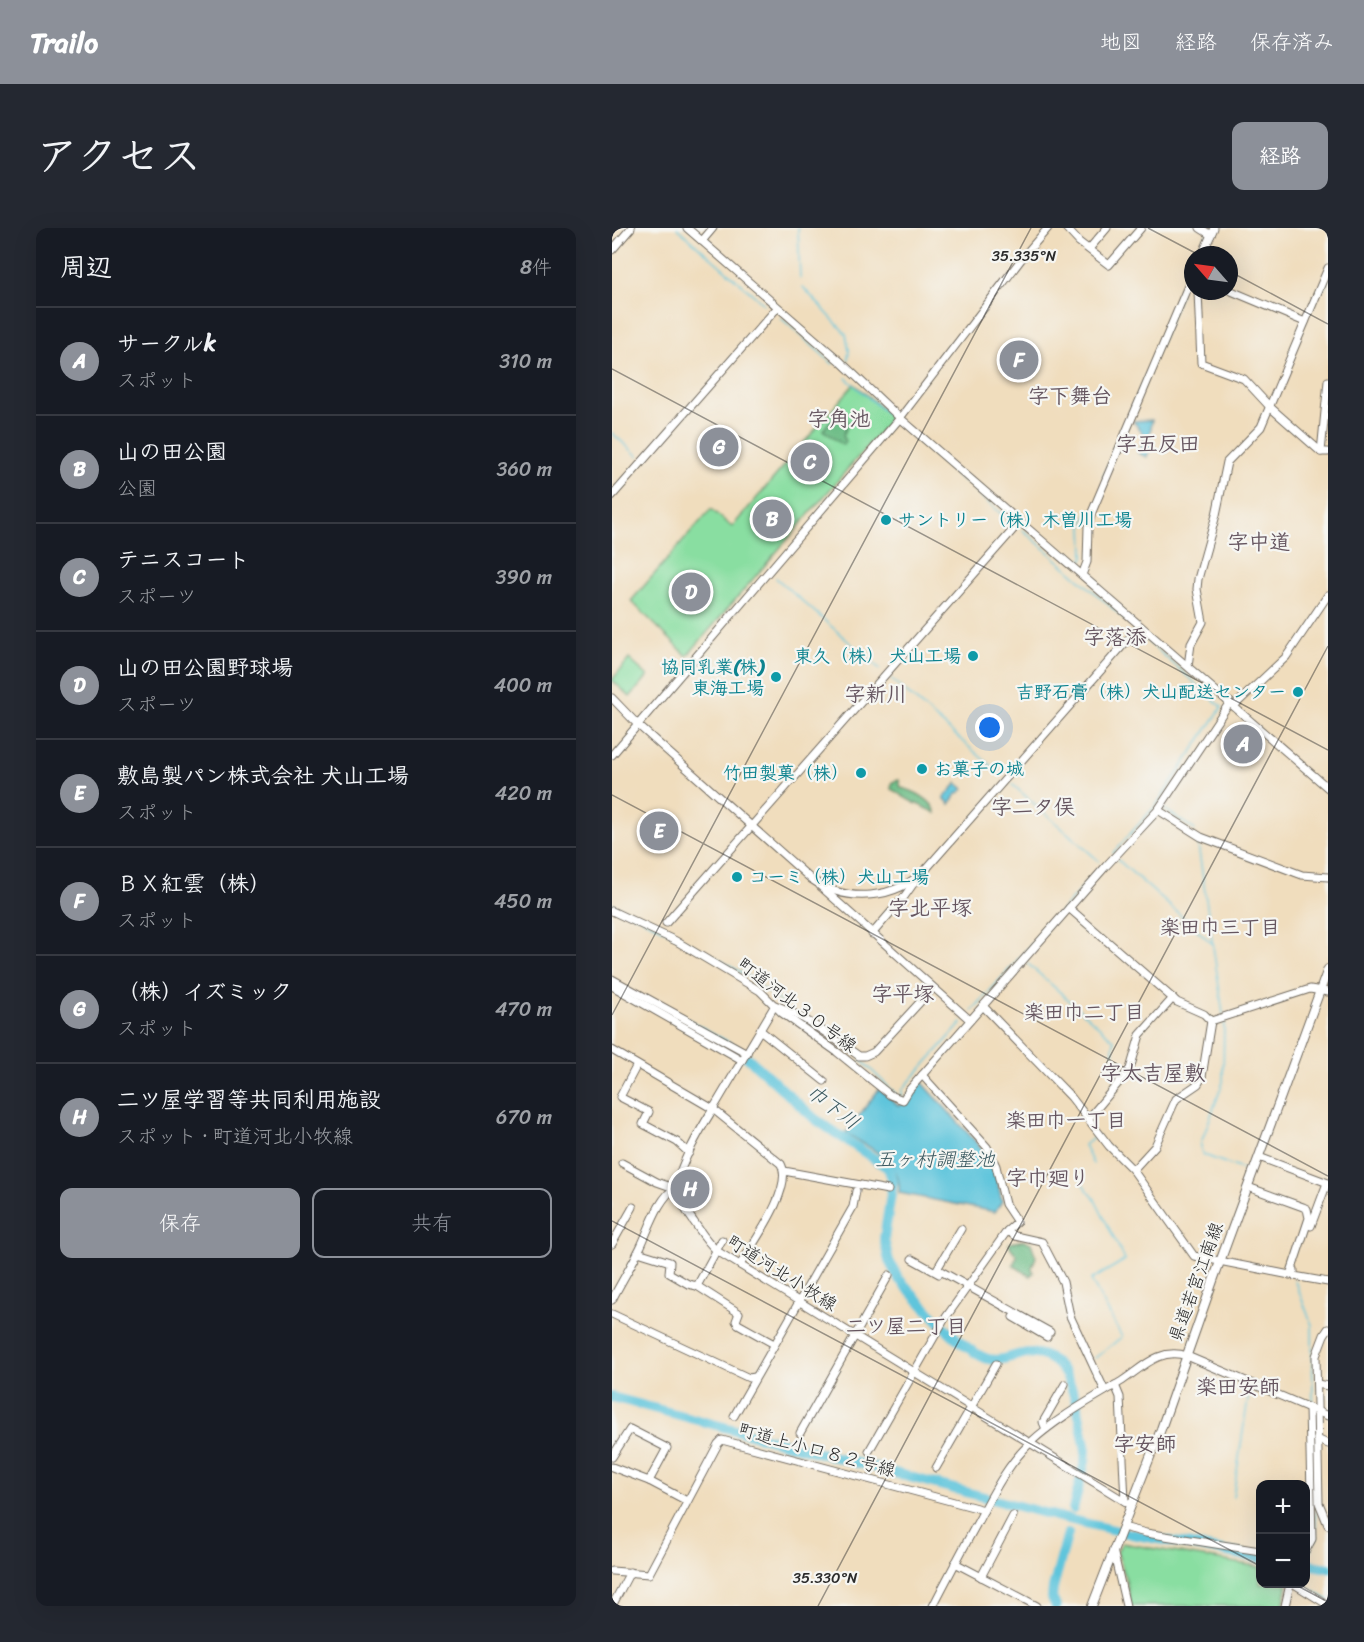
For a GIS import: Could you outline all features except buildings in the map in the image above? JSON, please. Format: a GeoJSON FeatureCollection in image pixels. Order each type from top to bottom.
{"type":"FeatureCollection","features":[{"type":"Feature","properties":{"kind":"main road","name":"県道若宮江南線"},"geometry":{"type":"LineString","coordinates":[[1092,1606],[1123,1527],[1128,1503],[1161,1429],[1259,1157],[1324,991],[1328,969]]}},
{"type":"Feature","properties":{"kind":"street"},"geometry":{"type":"LineString","coordinates":[[612,250],[631,228]]}},
{"type":"Feature","properties":{"kind":"street"},"geometry":{"type":"LineString","coordinates":[[687,228],[841,362],[900,418],[1328,788]]}},
{"type":"Feature","properties":{"kind":"street"},"geometry":{"type":"LineString","coordinates":[[702,241],[713,228]]}},
{"type":"Feature","properties":{"kind":"street"},"geometry":{"type":"LineString","coordinates":[[612,755],[900,418],[1023,257],[1048,228]]}},
{"type":"Feature","properties":{"kind":"street"},"geometry":{"type":"LineString","coordinates":[[1066,228],[1109,265],[1141,228]]}},
{"type":"Feature","properties":{"kind":"street"},"geometry":{"type":"LineString","coordinates":[[1089,249],[1107,228]]}},
{"type":"Feature","properties":{"kind":"street"},"geometry":{"type":"LineString","coordinates":[[1204,246],[1208,231]]}},
{"type":"Feature","properties":{"kind":"street"},"geometry":{"type":"LineString","coordinates":[[1188,666],[1191,644],[1203,622],[1197,590],[1198,579],[1216,515],[1227,462],[1261,427],[1271,408],[1328,268]]}},
{"type":"Feature","properties":{"kind":"street"},"geometry":{"type":"LineString","coordinates":[[1238,294],[1305,322]]}},
{"type":"Feature","properties":{"kind":"street"},"geometry":{"type":"LineString","coordinates":[[1082,575],[1087,562],[1088,527],[1092,512],[1184,295]]}},
{"type":"Feature","properties":{"kind":"street"},"geometry":{"type":"LineString","coordinates":[[1198,300],[1201,363],[1244,379],[1271,408],[1324,452]]}},
{"type":"Feature","properties":{"kind":"street"},"geometry":{"type":"LineString","coordinates":[[612,496],[777,308]]}},
{"type":"Feature","properties":{"kind":"street"},"geometry":{"type":"LineString","coordinates":[[1324,452],[1328,381]]}},
{"type":"Feature","properties":{"kind":"street"},"geometry":{"type":"LineString","coordinates":[[666,923],[1020,522]]}},
{"type":"Feature","properties":{"kind":"street"},"geometry":{"type":"LineString","coordinates":[[868,1451],[942,1323],[1001,1239],[1017,1222],[1005,1204],[996,1166],[987,1147],[922,1075],[1158,810],[1232,704],[1286,657],[1328,596]]}},
{"type":"Feature","properties":{"kind":"street"},"geometry":{"type":"LineString","coordinates":[[816,882],[843,893],[867,896],[893,890],[917,877],[1140,626]]}},
{"type":"Feature","properties":{"kind":"street"},"geometry":{"type":"LineString","coordinates":[[612,698],[638,725],[751,827],[970,1020]]}},
{"type":"Feature","properties":{"kind":"street"},"geometry":{"type":"LineString","coordinates":[[1158,810],[1201,837],[1302,874],[1328,877]]}},
{"type":"Feature","properties":{"kind":"street"},"geometry":{"type":"LineString","coordinates":[[872,934],[904,897],[917,877]]}},
{"type":"Feature","properties":{"kind":"street"},"geometry":{"type":"LineString","coordinates":[[1069,908],[1177,1002],[1204,1014],[1212,1021]]}},
{"type":"Feature","properties":{"kind":"street","name":"町道河北３０号線"},"geometry":{"type":"LineString","coordinates":[[612,910],[692,949],[760,991],[782,1013],[837,1052],[890,1095],[903,1100],[922,1075]]}},
{"type":"Feature","properties":{"kind":"street"},"geometry":{"type":"LineString","coordinates":[[612,979],[745,1056]]}},
{"type":"Feature","properties":{"kind":"street"},"geometry":{"type":"LineString","coordinates":[[612,1300],[638,1252],[654,1215],[675,1187],[689,1153],[713,1109],[775,1005],[811,1024],[859,1056],[865,1056],[874,1052],[933,988]]}},
{"type":"Feature","properties":{"kind":"street"},"geometry":{"type":"LineString","coordinates":[[613,989],[745,1056]]}},
{"type":"Feature","properties":{"kind":"street"},"geometry":{"type":"LineString","coordinates":[[1212,1021],[1310,989],[1324,991]]}},
{"type":"Feature","properties":{"kind":"street"},"geometry":{"type":"LineString","coordinates":[[1089,1118],[1130,1069],[1140,1035],[1173,998]]}},
{"type":"Feature","properties":{"kind":"street"},"geometry":{"type":"LineString","coordinates":[[983,1006],[1019,1041],[1089,1118],[1109,1146],[1133,1170],[1194,1256],[1290,1275],[1309,1218],[1308,1212],[1303,1207],[1248,1187]]}},
{"type":"Feature","properties":{"kind":"street"},"geometry":{"type":"LineString","coordinates":[[1133,1170],[1155,1146],[1176,1099],[1198,1084],[1202,1077],[1212,1021]]}},
{"type":"Feature","properties":{"kind":"street"},"geometry":{"type":"LineString","coordinates":[[760,1030],[824,1081]]}},
{"type":"Feature","properties":{"kind":"street"},"geometry":{"type":"LineString","coordinates":[[612,1050],[713,1109],[781,1164],[784,1174],[782,1193],[740,1265]]}},
{"type":"Feature","properties":{"kind":"street"},"geometry":{"type":"LineString","coordinates":[[637,1065],[620,1097],[649,1112],[643,1124],[677,1142],[689,1153]]}},
{"type":"Feature","properties":{"kind":"street"},"geometry":{"type":"LineString","coordinates":[[1259,1157],[1328,1183],[1293,1273],[1294,1276],[1328,1282]]}},
{"type":"Feature","properties":{"kind":"street"},"geometry":{"type":"LineString","coordinates":[[622,1163],[657,1182],[675,1187]]}},
{"type":"Feature","properties":{"kind":"street"},"geometry":{"type":"LineString","coordinates":[[784,1174],[888,1190]]}},
{"type":"Feature","properties":{"kind":"street","name":"町道河北小牧線"},"geometry":{"type":"LineString","coordinates":[[675,1187],[687,1212],[707,1241],[717,1251],[1128,1503]]}},
{"type":"Feature","properties":{"kind":"street"},"geometry":{"type":"LineString","coordinates":[[734,1416],[853,1207],[856,1191]]}},
{"type":"Feature","properties":{"kind":"street"},"geometry":{"type":"LineString","coordinates":[[612,1244],[633,1207]]}},
{"type":"Feature","properties":{"kind":"street"},"geometry":{"type":"LineString","coordinates":[[933,1271],[959,1228],[937,1269],[966,1288]]}},
{"type":"Feature","properties":{"kind":"street"},"geometry":{"type":"LineString","coordinates":[[1007,1231],[1015,1236],[1042,1242],[1063,1282],[1070,1316],[1106,1391]]}},
{"type":"Feature","properties":{"kind":"street"},"geometry":{"type":"LineString","coordinates":[[697,1286],[722,1240]]}},
{"type":"Feature","properties":{"kind":"street"},"geometry":{"type":"LineString","coordinates":[[638,1252],[667,1261],[671,1264],[669,1273],[688,1284],[697,1286],[739,1313],[736,1322],[738,1324],[774,1344]]}},
{"type":"Feature","properties":{"kind":"street"},"geometry":{"type":"LineString","coordinates":[[912,1259],[1049,1335]]}},
{"type":"Feature","properties":{"kind":"street"},"geometry":{"type":"LineString","coordinates":[[800,1433],[889,1275]]}},
{"type":"Feature","properties":{"kind":"street"},"geometry":{"type":"LineString","coordinates":[[612,1314],[749,1378],[755,1377]]}},
{"type":"Feature","properties":{"kind":"street"},"geometry":{"type":"LineString","coordinates":[[1328,1329],[1316,1356],[1319,1503],[1328,1525]]}},
{"type":"Feature","properties":{"kind":"street"},"geometry":{"type":"LineString","coordinates":[[933,1606],[992,1494],[1011,1464],[1046,1429],[1158,1356],[1176,1353],[1187,1356],[1328,1416]]}},
{"type":"Feature","properties":{"kind":"street"},"geometry":{"type":"LineString","coordinates":[[936,1468],[996,1364]]}},
{"type":"Feature","properties":{"kind":"street"},"geometry":{"type":"LineString","coordinates":[[1046,1429],[1043,1422],[1065,1384]]}},
{"type":"Feature","properties":{"kind":"street"},"geometry":{"type":"LineString","coordinates":[[1317,1384],[1328,1386]]}},
{"type":"Feature","properties":{"kind":"street"},"geometry":{"type":"LineString","coordinates":[[1115,1385],[1120,1397],[1128,1503]]}},
{"type":"Feature","properties":{"kind":"street"},"geometry":{"type":"LineString","coordinates":[[1309,1408],[1312,1539],[1310,1542]]}},
{"type":"Feature","properties":{"kind":"street"},"geometry":{"type":"LineString","coordinates":[[612,1456],[630,1429],[667,1448],[649,1481]]}},
{"type":"Feature","properties":{"kind":"street"},"geometry":{"type":"LineString","coordinates":[[1317,1439],[1328,1444]]}},
{"type":"Feature","properties":{"kind":"street","name":"町道上小口８２号線"},"geometry":{"type":"LineString","coordinates":[[630,1572],[649,1574],[718,1444],[723,1440],[985,1507]]}},
{"type":"Feature","properties":{"kind":"street"},"geometry":{"type":"LineString","coordinates":[[612,1467],[649,1481],[687,1501]]}},
{"type":"Feature","properties":{"kind":"street"},"geometry":{"type":"LineString","coordinates":[[981,1577],[1014,1516]]}},
{"type":"Feature","properties":{"kind":"street"},"geometry":{"type":"LineString","coordinates":[[1123,1527],[1146,1533],[1256,1550]]}},
{"type":"Feature","properties":{"kind":"street"},"geometry":{"type":"LineString","coordinates":[[1113,1551],[1126,1606]]}},
{"type":"Feature","properties":{"kind":"street"},"geometry":{"type":"LineString","coordinates":[[955,1563],[1037,1606]]}},
{"type":"Feature","properties":{"kind":"street"},"geometry":{"type":"LineString","coordinates":[[612,1571],[630,1572],[612,1606]]}},
{"type":"Feature","properties":{"kind":"street"},"geometry":{"type":"LineString","coordinates":[[1285,1606],[1291,1588]]}},
{"type":"Feature","properties":{"kind":"street"},"geometry":{"type":"LineString","coordinates":[[1299,1588],[1328,1605]]}},
{"type":"Feature","properties":{"kind":"green space"},"geometry":{"type":"Polygon","coordinates":[[[854,384],[889,414],[889,421],[687,656],[631,601],[711,509],[732,527],[854,384]]]}},
{"type":"Feature","properties":{"kind":"green space"},"geometry":{"type":"Polygon","coordinates":[[[842,406],[848,424],[843,436],[846,441],[843,445],[823,430],[842,406]]]}},
{"type":"Feature","properties":{"kind":"green space"},"geometry":{"type":"Polygon","coordinates":[[[629,659],[648,676],[630,697],[612,680],[629,659]]]}},
{"type":"Feature","properties":{"kind":"green space"},"geometry":{"type":"Polygon","coordinates":[[[899,780],[901,788],[922,796],[931,804],[936,813],[891,789],[892,782],[899,780]]]}},
{"type":"Feature","properties":{"kind":"green space"},"geometry":{"type":"Polygon","coordinates":[[[1024,1240],[1031,1243],[1036,1257],[1032,1267],[1033,1273],[1030,1276],[1013,1265],[1017,1256],[1009,1245],[1024,1240]]]}},
{"type":"Feature","properties":{"kind":"green space"},"geometry":{"type":"Polygon","coordinates":[[[1122,1543],[1256,1566],[1256,1588],[1287,1588],[1283,1606],[1131,1606],[1117,1551],[1122,1543]]]}},
{"type":"Feature","properties":{"kind":"water"},"geometry":{"type":"Polygon","coordinates":[[[1152,420],[1150,436],[1145,436],[1133,421],[1152,420]]]}},
{"type":"Feature","properties":{"kind":"water"},"geometry":{"type":"Polygon","coordinates":[[[1145,438],[1153,442],[1147,457],[1138,453],[1145,438]]]}},
{"type":"Feature","properties":{"kind":"water"},"geometry":{"type":"Polygon","coordinates":[[[957,783],[964,789],[955,796],[950,804],[944,798],[957,783]]]}},
{"type":"Feature","properties":{"kind":"water","name":"五ヶ村調整池"},"geometry":{"type":"Polygon","coordinates":[[[922,1082],[992,1160],[1002,1201],[995,1212],[899,1193],[899,1181],[890,1163],[883,1156],[846,1133],[879,1089],[899,1106],[922,1082]]]}},
{"type":"Feature","properties":{"kind":"waterway"},"geometry":{"type":"LineString","coordinates":[[677,228],[764,304]]}},
{"type":"Feature","properties":{"kind":"waterway"},"geometry":{"type":"LineString","coordinates":[[798,228],[800,278]]}},
{"type":"Feature","properties":{"kind":"waterway"},"geometry":{"type":"LineString","coordinates":[[1202,246],[1207,234]]}},
{"type":"Feature","properties":{"kind":"waterway"},"geometry":{"type":"LineString","coordinates":[[1323,289],[1328,277]]}},
{"type":"Feature","properties":{"kind":"waterway"},"geometry":{"type":"LineString","coordinates":[[803,287],[846,334],[848,359]]}},
{"type":"Feature","properties":{"kind":"waterway"},"geometry":{"type":"LineString","coordinates":[[1103,478],[1180,295]]}},
{"type":"Feature","properties":{"kind":"waterway"},"geometry":{"type":"LineString","coordinates":[[781,318],[833,364]]}},
{"type":"Feature","properties":{"kind":"waterway"},"geometry":{"type":"LineString","coordinates":[[846,378],[887,414]]}},
{"type":"Feature","properties":{"kind":"waterway"},"geometry":{"type":"LineString","coordinates":[[906,430],[965,483]]}},
{"type":"Feature","properties":{"kind":"waterway"},"geometry":{"type":"LineString","coordinates":[[612,433],[638,456]]}},
{"type":"Feature","properties":{"kind":"waterway"},"geometry":{"type":"LineString","coordinates":[[975,491],[1006,518]]}},
{"type":"Feature","properties":{"kind":"waterway"},"geometry":{"type":"LineString","coordinates":[[1081,561],[1084,557],[1083,525],[1088,513]]}},
{"type":"Feature","properties":{"kind":"waterway"},"geometry":{"type":"LineString","coordinates":[[1023,530],[1127,621]]}},
{"type":"Feature","properties":{"kind":"waterway"},"geometry":{"type":"LineString","coordinates":[[776,578],[880,669]]}},
{"type":"Feature","properties":{"kind":"waterway"},"geometry":{"type":"LineString","coordinates":[[1113,853],[1157,804],[1222,707],[1142,636]]}},
{"type":"Feature","properties":{"kind":"waterway"},"geometry":{"type":"LineString","coordinates":[[891,679],[999,773]]}},
{"type":"Feature","properties":{"kind":"waterway"},"geometry":{"type":"LineString","coordinates":[[1013,785],[1099,861]]}},
{"type":"Feature","properties":{"kind":"waterway"},"geometry":{"type":"LineString","coordinates":[[1163,808],[1195,830]]}},
{"type":"Feature","properties":{"kind":"waterway"},"geometry":{"type":"LineString","coordinates":[[1197,838],[1223,1014]]}},
{"type":"Feature","properties":{"kind":"waterway"},"geometry":{"type":"LineString","coordinates":[[1118,860],[1214,945]]}},
{"type":"Feature","properties":{"kind":"waterway"},"geometry":{"type":"LineString","coordinates":[[972,1011],[1097,871]]}},
{"type":"Feature","properties":{"kind":"waterway"},"geometry":{"type":"LineString","coordinates":[[612,904],[748,976],[784,1005]]}},
{"type":"Feature","properties":{"kind":"waterway"},"geometry":{"type":"LineString","coordinates":[[1027,963],[1114,1040],[1113,1056],[1124,1069]]}},
{"type":"Feature","properties":{"kind":"waterway","name":"巾下川"},"geometry":{"type":"LineString","coordinates":[[673,1016],[747,1057],[815,1119],[888,1168],[893,1181],[884,1239],[889,1261],[899,1279],[951,1333],[973,1351],[988,1359],[998,1360],[1023,1354],[1040,1355],[1054,1361],[1064,1372],[1076,1403],[1086,1450],[1073,1509]]}},
{"type":"Feature","properties":{"kind":"waterway"},"geometry":{"type":"LineString","coordinates":[[1224,1019],[1223,1082],[1201,1143],[1201,1150],[1204,1155],[1247,1171]]}},
{"type":"Feature","properties":{"kind":"waterway"},"geometry":{"type":"LineString","coordinates":[[902,1097],[902,1090],[962,1023]]}},
{"type":"Feature","properties":{"kind":"waterway"},"geometry":{"type":"LineString","coordinates":[[861,1060],[896,1094]]}},
{"type":"Feature","properties":{"kind":"waterway"},"geometry":{"type":"LineString","coordinates":[[1093,1164],[1084,1145],[1097,1135]]}},
{"type":"Feature","properties":{"kind":"waterway","name":"巾下川"},"geometry":{"type":"LineString","coordinates":[[893,1181],[895,1169]]}},
{"type":"Feature","properties":{"kind":"waterway"},"geometry":{"type":"LineString","coordinates":[[1081,1182],[1094,1198],[1125,1260],[1091,1280],[1122,1337],[1095,1358]]}},
{"type":"Feature","properties":{"kind":"waterway"},"geometry":{"type":"LineString","coordinates":[[1294,1279],[1312,1325],[1313,1406]]}},
{"type":"Feature","properties":{"kind":"waterway"},"geometry":{"type":"LineString","coordinates":[[1233,1497],[1250,1385]]}},
{"type":"Feature","properties":{"kind":"waterway"},"geometry":{"type":"LineString","coordinates":[[612,1397],[1059,1517],[1131,1534],[1256,1557]]}},
{"type":"Feature","properties":{"kind":"waterway"},"geometry":{"type":"LineString","coordinates":[[1310,1552],[1316,1538],[1313,1413]]}},
{"type":"Feature","properties":{"kind":"waterway","name":"巾下川"},"geometry":{"type":"LineString","coordinates":[[1056,1606],[1052,1598],[1053,1588],[1068,1533]]}},
{"type":"Feature","properties":{"kind":"waterway"},"geometry":{"type":"LineString","coordinates":[[1310,1565],[1328,1568]]}},
{"type":"Feature","properties":{"kind":"waterway"},"geometry":{"type":"LineString","coordinates":[[1308,1588],[1328,1600]]}},
{"type":"Feature","properties":{"kind":"place","name":"ＢＸ紅雲（株）"},"geometry":{"type":"Point","coordinates":[1019,360]}},
{"type":"Feature","properties":{"kind":"place","name":"（株）イズミック"},"geometry":{"type":"Point","coordinates":[719,447]}},
{"type":"Feature","properties":{"kind":"place","name":"テニスコート"},"geometry":{"type":"Point","coordinates":[810,462]}},
{"type":"Feature","properties":{"kind":"place","name":"山の田公園"},"geometry":{"type":"Point","coordinates":[772,519]}},
{"type":"Feature","properties":{"kind":"place","name":"サントリー（株）木曽川工場"},"geometry":{"type":"Point","coordinates":[886,520]}},
{"type":"Feature","properties":{"kind":"place","name":"山の田公園野球場"},"geometry":{"type":"Point","coordinates":[691,592]}},
{"type":"Feature","properties":{"kind":"place","name":"東久（株） 犬山工場"},"geometry":{"type":"Point","coordinates":[973,656]}},
{"type":"Feature","properties":{"kind":"place","name":"協同乳業(株) 東海工場"},"geometry":{"type":"Point","coordinates":[776,677]}},
{"type":"Feature","properties":{"kind":"place","name":"吉野石膏（株）犬山配送センター"},"geometry":{"type":"Point","coordinates":[1298,692]}},
{"type":"Feature","properties":{"kind":"place","name":"サークルk"},"geometry":{"type":"Point","coordinates":[1243,744]}},
{"type":"Feature","properties":{"kind":"place","name":"お菓子の城"},"geometry":{"type":"Point","coordinates":[922,769]}},
{"type":"Feature","properties":{"kind":"place","name":"竹田製菓（株）"},"geometry":{"type":"Point","coordinates":[861,773]}},
{"type":"Feature","properties":{"kind":"place","name":"敷島製パン株式会社 犬山工場"},"geometry":{"type":"Point","coordinates":[659,831]}},
{"type":"Feature","properties":{"kind":"place","name":"コーミ（株）犬山工場"},"geometry":{"type":"Point","coordinates":[737,877]}},
{"type":"Feature","properties":{"kind":"place","name":"二ツ屋学習等共同利用施設"},"geometry":{"type":"Point","coordinates":[690,1189]}},
{"type":"Feature","properties":{"kind":"district","name":"字下舞台"},"geometry":{"type":"Point","coordinates":[1070,396]}},
{"type":"Feature","properties":{"kind":"district","name":"字角池"},"geometry":{"type":"Point","coordinates":[839,419]}},
{"type":"Feature","properties":{"kind":"district","name":"字五反田"},"geometry":{"type":"Point","coordinates":[1158,444]}},
{"type":"Feature","properties":{"kind":"district","name":"字中道"},"geometry":{"type":"Point","coordinates":[1259,542]}},
{"type":"Feature","properties":{"kind":"district","name":"字落添"},"geometry":{"type":"Point","coordinates":[1115,637]}},
{"type":"Feature","properties":{"kind":"district","name":"字新川"},"geometry":{"type":"Point","coordinates":[876,694]}},
{"type":"Feature","properties":{"kind":"district","name":"字二タ俣"},"geometry":{"type":"Point","coordinates":[1033,807]}},
{"type":"Feature","properties":{"kind":"district","name":"字北平塚"},"geometry":{"type":"Point","coordinates":[930,908]}},
{"type":"Feature","properties":{"kind":"district","name":"楽田巾三丁目"},"geometry":{"type":"Point","coordinates":[1220,927]}},
{"type":"Feature","properties":{"kind":"district","name":"字平塚"},"geometry":{"type":"Point","coordinates":[903,994]}},
{"type":"Feature","properties":{"kind":"district","name":"楽田巾二丁目"},"geometry":{"type":"Point","coordinates":[1084,1012]}},
{"type":"Feature","properties":{"kind":"district","name":"字太吉屋敷"},"geometry":{"type":"Point","coordinates":[1153,1073]}},
{"type":"Feature","properties":{"kind":"district","name":"楽田巾一丁目"},"geometry":{"type":"Point","coordinates":[1066,1120]}},
{"type":"Feature","properties":{"kind":"district","name":"字巾廻り"},"geometry":{"type":"Point","coordinates":[1048,1178]}},
{"type":"Feature","properties":{"kind":"district","name":"二ツ屋二丁目"},"geometry":{"type":"Point","coordinates":[906,1326]}},
{"type":"Feature","properties":{"kind":"district","name":"楽田安師"},"geometry":{"type":"Point","coordinates":[1238,1387]}},
{"type":"Feature","properties":{"kind":"district","name":"字安師"},"geometry":{"type":"Point","coordinates":[1145,1444]}}]}
